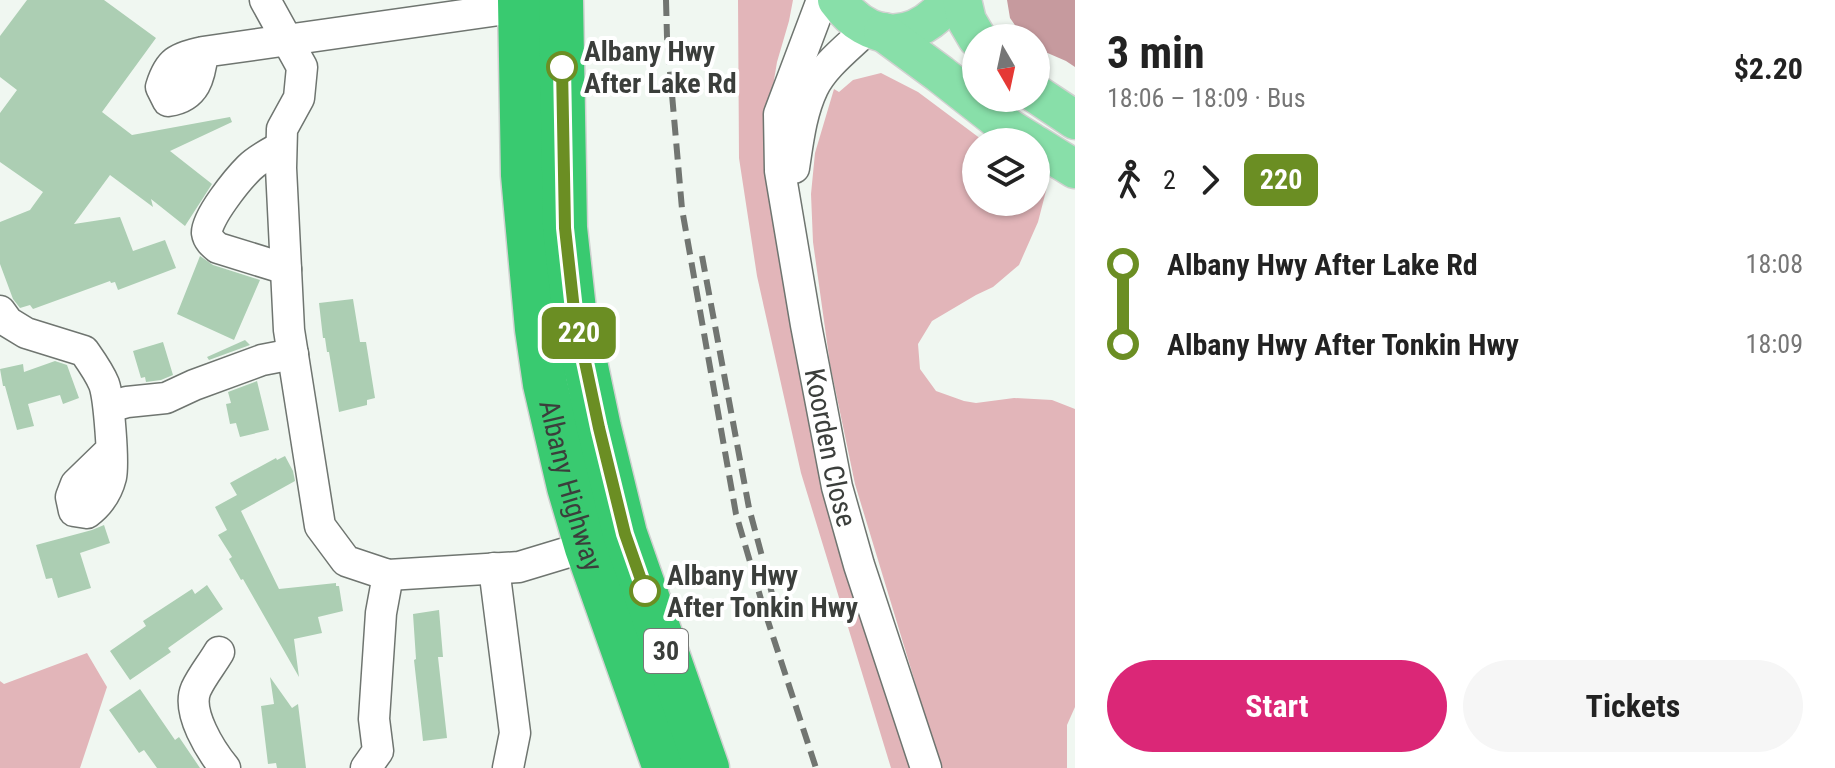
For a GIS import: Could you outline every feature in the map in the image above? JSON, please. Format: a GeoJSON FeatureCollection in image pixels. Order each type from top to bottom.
{"type":"FeatureCollection","features":[{"type":"Feature","properties":{"kind":"highway","name":"Albany Highway"},"geometry":{"type":"LineString","coordinates":[[534,2],[574,310],[599,428],[606,541],[665,768]]}},
{"type":"Feature","properties":{"kind":"highway","name":"Albany Highway"},"geometry":{"type":"LineString","coordinates":[[606,541],[707,768]]}},
{"type":"Feature","properties":{"kind":"main road"},"geometry":{"type":"LineString","coordinates":[[837,0],[847,14],[940,74],[1009,128]]}},
{"type":"Feature","properties":{"kind":"main road"},"geometry":{"type":"LineString","coordinates":[[876,30],[903,32],[921,27],[937,16],[950,0]]}},
{"type":"Feature","properties":{"kind":"main road"},"geometry":{"type":"LineString","coordinates":[[962,0],[969,24]]}},
{"type":"Feature","properties":{"kind":"main road"},"geometry":{"type":"LineString","coordinates":[[1050,103],[1075,120]]}},
{"type":"Feature","properties":{"kind":"main road"},"geometry":{"type":"LineString","coordinates":[[1050,154],[1075,169]]}},
{"type":"Feature","properties":{"kind":"street"},"geometry":{"type":"LineString","coordinates":[[265,0],[302,67],[299,98],[282,129],[281,168],[289,330],[320,526],[346,561],[388,575],[519,567],[606,541]]}},
{"type":"Feature","properties":{"kind":"street","name":"Koorden Close"},"geometry":{"type":"LineString","coordinates":[[822,0],[779,114],[780,171],[837,487],[859,565],[926,768]]}},
{"type":"Feature","properties":{"kind":"street"},"geometry":{"type":"LineString","coordinates":[[203,52],[534,2]]}},
{"type":"Feature","properties":{"kind":"street","name":"Koorden Close"},"geometry":{"type":"LineString","coordinates":[[788,214],[800,129],[812,89],[823,73],[876,30]]}},
{"type":"Feature","properties":{"kind":"street"},"geometry":{"type":"LineString","coordinates":[[281,147],[248,169],[211,217],[207,232],[218,248],[286,269]]}},
{"type":"Feature","properties":{"kind":"street"},"geometry":{"type":"LineString","coordinates":[[0,311],[8,322],[26,333],[84,351],[104,384],[109,407],[111,450]]}},
{"type":"Feature","properties":{"kind":"street"},"geometry":{"type":"LineString","coordinates":[[109,407],[166,398],[262,360],[293,354]]}},
{"type":"Feature","properties":{"kind":"street"},"geometry":{"type":"LineString","coordinates":[[494,568],[515,733],[508,768]]}},
{"type":"Feature","properties":{"kind":"street"},"geometry":{"type":"LineString","coordinates":[[366,768],[378,751],[374,719],[381,613],[388,575]]}},
{"type":"Feature","properties":{"kind":"street"},"geometry":{"type":"LineString","coordinates":[[219,652],[194,692],[194,715],[225,768]]}},
{"type":"Feature","properties":{"kind":"shaded area"},"geometry":{"type":"Polygon","coordinates":[[[738,0],[793,0],[777,62],[765,135],[913,768],[891,768],[801,473],[757,276],[739,158],[738,0]]]}},
{"type":"Feature","properties":{"kind":"shaded area"},"geometry":{"type":"Polygon","coordinates":[[[1007,0],[1075,0],[1075,67],[1050,54],[1050,24],[1014,24],[1007,0]]]}},
{"type":"Feature","properties":{"kind":"shaded area"},"geometry":{"type":"Polygon","coordinates":[[[881,73],[918,92],[966,128],[962,128],[962,216],[1040,216],[1019,265],[993,287],[932,321],[918,344],[920,369],[936,391],[976,403],[1014,398],[1052,400],[1075,409],[1075,707],[1067,725],[1067,768],[941,768],[855,484],[830,364],[813,242],[811,194],[815,153],[834,89],[839,92],[853,80],[881,73]]]}},
{"type":"Feature","properties":{"kind":"shaded area"},"geometry":{"type":"Polygon","coordinates":[[[87,653],[107,687],[80,768],[0,768],[0,681],[4,684],[87,653]]]}},
{"type":"Feature","properties":{"kind":"building"},"geometry":{"type":"Polygon","coordinates":[[[27,0],[104,0],[156,38],[102,112],[132,135],[230,117],[232,122],[170,151],[212,184],[185,226],[151,199],[153,207],[110,175],[74,224],[120,217],[133,251],[165,240],[176,268],[118,290],[115,282],[110,281],[33,309],[30,305],[20,308],[13,299],[0,264],[0,222],[30,210],[43,192],[0,162],[0,113],[17,90],[0,77],[0,36],[27,0]]]}},
{"type":"Feature","properties":{"kind":"building"},"geometry":{"type":"Polygon","coordinates":[[[200,256],[213,265],[260,280],[234,340],[177,314],[200,256]]]}},
{"type":"Feature","properties":{"kind":"building"},"geometry":{"type":"Polygon","coordinates":[[[353,299],[360,342],[366,342],[375,398],[367,400],[367,405],[339,412],[319,303],[353,299]]]}},
{"type":"Feature","properties":{"kind":"building"},"geometry":{"type":"Polygon","coordinates":[[[245,340],[250,345],[209,360],[207,357],[245,340]]]}},
{"type":"Feature","properties":{"kind":"building"},"geometry":{"type":"Polygon","coordinates":[[[163,342],[173,375],[146,382],[145,377],[141,378],[133,351],[163,342]]]}},
{"type":"Feature","properties":{"kind":"building"},"geometry":{"type":"Polygon","coordinates":[[[55,361],[67,365],[79,398],[63,404],[60,395],[28,404],[34,426],[17,430],[0,369],[23,364],[24,372],[55,361]]]}},
{"type":"Feature","properties":{"kind":"building"},"geometry":{"type":"Polygon","coordinates":[[[257,381],[269,430],[240,437],[236,423],[230,424],[226,404],[231,403],[228,392],[257,381]]]}},
{"type":"Feature","properties":{"kind":"building"},"geometry":{"type":"Polygon","coordinates":[[[285,456],[295,481],[241,511],[279,589],[336,583],[343,611],[318,617],[322,633],[294,639],[299,677],[229,559],[232,557],[218,535],[227,530],[215,507],[237,495],[230,483],[285,456]]]}},
{"type":"Feature","properties":{"kind":"building"},"geometry":{"type":"Polygon","coordinates":[[[104,525],[110,543],[80,553],[91,588],[58,598],[52,578],[46,579],[36,545],[104,525]]]}},
{"type":"Feature","properties":{"kind":"building"},"geometry":{"type":"Polygon","coordinates":[[[207,585],[223,609],[168,648],[171,652],[130,680],[110,651],[146,626],[143,621],[192,589],[195,594],[207,585]]]}},
{"type":"Feature","properties":{"kind":"building"},"geometry":{"type":"Polygon","coordinates":[[[439,610],[443,657],[438,657],[447,738],[423,741],[414,660],[413,614],[439,610]]]}},
{"type":"Feature","properties":{"kind":"building"},"geometry":{"type":"Polygon","coordinates":[[[270,677],[292,708],[298,704],[306,768],[277,768],[276,763],[268,764],[261,706],[274,704],[270,677]]]}},
{"type":"Feature","properties":{"kind":"building"},"geometry":{"type":"Polygon","coordinates":[[[140,689],[175,740],[179,737],[200,768],[157,768],[144,750],[139,753],[109,710],[140,689]]]}},
{"type":"Feature","properties":{"kind":"railway"},"geometry":{"type":"LineString","coordinates":[[666,0],[682,209],[736,514],[816,768]]}},
{"type":"Feature","properties":{"kind":"railway"},"geometry":{"type":"LineString","coordinates":[[702,256],[749,508],[778,616]]}},
{"type":"Feature","properties":{"kind":"bus line","name":"220"},"geometry":{"type":"LineString","coordinates":[[562,67],[565,228],[574,310],[625,534],[645,591]]}},
{"type":"Feature","properties":{"kind":"place","name":"Albany Hwy After Lake Rd"},"geometry":{"type":"Point","coordinates":[562,67]}},
{"type":"Feature","properties":{"kind":"place","name":"Albany Hwy After Tonkin Hwy"},"geometry":{"type":"Point","coordinates":[645,591]}}]}
